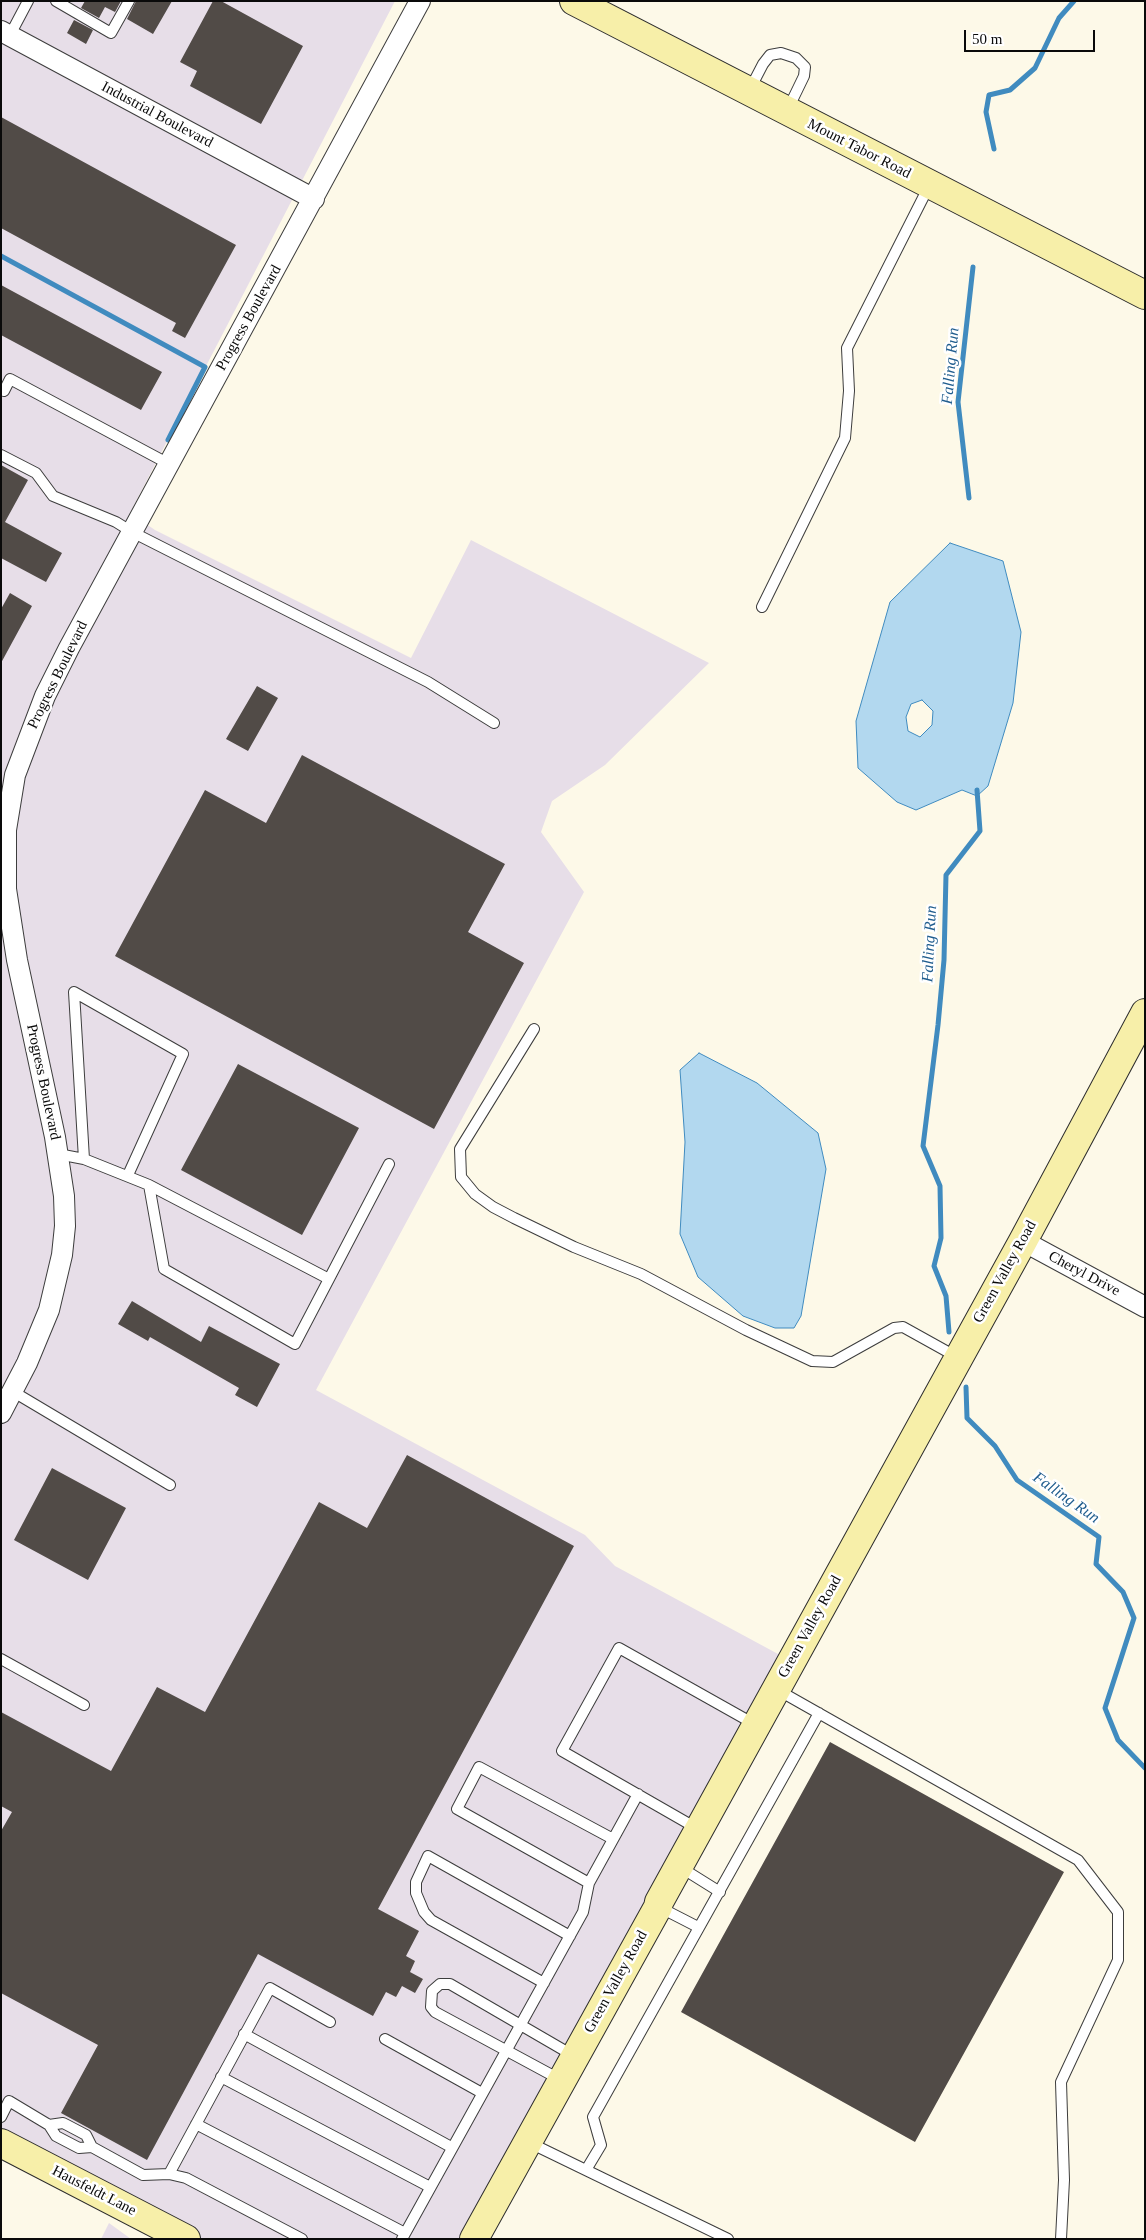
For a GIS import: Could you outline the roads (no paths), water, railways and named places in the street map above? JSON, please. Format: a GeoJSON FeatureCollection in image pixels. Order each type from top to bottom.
{"type":"FeatureCollection","features":[{"type":"Feature","properties":{"kind":"street","name":"Progress Boulevard"},"geometry":{"type":"LineString","coordinates":[[1,1413],[27,1363],[49,1310],[62,1255],[64,1196],[58,1154],[44,1076],[8,946],[4,889],[9,803],[24,748],[44,696],[420,1]]}},
{"type":"Feature","properties":{"kind":"street","name":"Mount Tabor Road"},"geometry":{"type":"LineString","coordinates":[[574,1],[606,8],[786,112],[1145,295]]}},
{"type":"Feature","properties":{"kind":"street","name":"Industrial Boulevard"},"geometry":{"type":"LineString","coordinates":[[6,33],[314,199]]}},
{"type":"Feature","properties":{"kind":"street","name":"Green Valley Road"},"geometry":{"type":"LineString","coordinates":[[474,2239],[658,1907],[678,1866],[958,1358],[1145,1013]]}},
{"type":"Feature","properties":{"kind":"street","name":"Cheryl Drive"},"geometry":{"type":"LineString","coordinates":[[1022,1241],[1145,1306]]}},
{"type":"Feature","properties":{"kind":"street","name":"Hausfeldt Lane"},"geometry":{"type":"LineString","coordinates":[[1,2144],[186,2239]]}},
{"type":"Feature","properties":{"kind":"lane"},"geometry":{"type":"LineString","coordinates":[[6,33],[28,1]]}},
{"type":"Feature","properties":{"kind":"lane"},"geometry":{"type":"LineString","coordinates":[[56,1],[111,33],[129,1]]}},
{"type":"Feature","properties":{"kind":"lane"},"geometry":{"type":"LineString","coordinates":[[749,92],[763,64],[770,55],[781,53],[796,58],[805,67],[804,76],[786,112]]}},
{"type":"Feature","properties":{"kind":"lane"},"geometry":{"type":"LineString","coordinates":[[762,607],[845,438],[849,391],[847,348],[930,186]]}},
{"type":"Feature","properties":{"kind":"lane"},"geometry":{"type":"LineString","coordinates":[[2,394],[10,379],[169,464]]}},
{"type":"Feature","properties":{"kind":"lane"},"geometry":{"type":"LineString","coordinates":[[1,454],[36,473],[53,496],[116,522],[132,532],[428,682],[494,723]]}},
{"type":"Feature","properties":{"kind":"lane"},"geometry":{"type":"LineString","coordinates":[[84,1159],[74,992],[183,1054],[128,1174]]}},
{"type":"Feature","properties":{"kind":"lane"},"geometry":{"type":"LineString","coordinates":[[534,1028],[460,1149],[462,1177],[475,1194],[493,1208],[574,1248],[641,1274],[746,1330],[812,1361],[833,1362],[894,1328],[903,1327],[958,1358]]}},
{"type":"Feature","properties":{"kind":"lane"},"geometry":{"type":"LineString","coordinates":[[58,1154],[84,1159],[128,1174],[329,1278]]}},
{"type":"Feature","properties":{"kind":"lane"},"geometry":{"type":"LineString","coordinates":[[149,1185],[164,1269],[295,1344],[390,1164]]}},
{"type":"Feature","properties":{"kind":"lane"},"geometry":{"type":"LineString","coordinates":[[12,1391],[170,1485]]}},
{"type":"Feature","properties":{"kind":"lane"},"geometry":{"type":"LineString","coordinates":[[699,1830],[562,1750],[619,1648],[756,1725]]}},
{"type":"Feature","properties":{"kind":"lane"},"geometry":{"type":"LineString","coordinates":[[1,1659],[84,1705]]}},
{"type":"Feature","properties":{"kind":"lane"},"geometry":{"type":"LineString","coordinates":[[776,1689],[1078,1860],[1118,1912],[1118,1960],[1061,2082],[1064,2180],[1061,2239]]}},
{"type":"Feature","properties":{"kind":"lane"},"geometry":{"type":"LineString","coordinates":[[586,2170],[601,2145],[593,2117],[819,1713]]}},
{"type":"Feature","properties":{"kind":"lane"},"geometry":{"type":"LineString","coordinates":[[589,1883],[457,1809],[478,1767],[613,1839]]}},
{"type":"Feature","properties":{"kind":"lane"},"geometry":{"type":"LineString","coordinates":[[196,2124],[404,2236],[451,2147],[521,2026],[570,1936],[582,1912],[589,1883],[638,1794]]}},
{"type":"Feature","properties":{"kind":"lane"},"geometry":{"type":"LineString","coordinates":[[544,1983],[427,1916],[418,1902],[416,1882],[428,1856],[570,1936]]}},
{"type":"Feature","properties":{"kind":"lane"},"geometry":{"type":"LineString","coordinates":[[678,1866],[720,1892]]}},
{"type":"Feature","properties":{"kind":"lane"},"geometry":{"type":"LineString","coordinates":[[658,1907],[698,1927]]}},
{"type":"Feature","properties":{"kind":"lane"},"geometry":{"type":"LineString","coordinates":[[561,2080],[435,2012],[431,2007],[432,1991],[440,1984],[450,1984],[575,2056]]}},
{"type":"Feature","properties":{"kind":"lane"},"geometry":{"type":"LineString","coordinates":[[169,2174],[270,1988],[330,2022]]}},
{"type":"Feature","properties":{"kind":"lane"},"geometry":{"type":"LineString","coordinates":[[244,2034],[451,2147]]}},
{"type":"Feature","properties":{"kind":"lane"},"geometry":{"type":"LineString","coordinates":[[385,2039],[482,2093]]}},
{"type":"Feature","properties":{"kind":"lane"},"geometry":{"type":"LineString","coordinates":[[221,2077],[430,2187]]}},
{"type":"Feature","properties":{"kind":"lane"},"geometry":{"type":"LineString","coordinates":[[1,2117],[9,2101],[49,2125],[56,2136],[79,2148],[92,2147],[144,2175],[169,2174],[186,2178],[302,2239]]}},
{"type":"Feature","properties":{"kind":"lane"},"geometry":{"type":"LineString","coordinates":[[49,2125],[63,2123],[67,2125],[86,2135],[92,2147]]}},
{"type":"Feature","properties":{"kind":"lane"},"geometry":{"type":"LineString","coordinates":[[527,2142],[728,2239]]}},
{"type":"Feature","properties":{"kind":"water"},"geometry":{"type":"Polygon","coordinates":[[[950,543],[1003,561],[1021,632],[1013,703],[988,786],[977,796],[962,790],[916,810],[897,802],[858,768],[856,721],[890,602],[950,543]],[[922,700],[911,704],[906,717],[908,731],[920,737],[932,725],[933,711],[922,700]]]}},
{"type":"Feature","properties":{"kind":"water"},"geometry":{"type":"Polygon","coordinates":[[[699,1053],[757,1083],[818,1133],[826,1169],[801,1316],[794,1328],[775,1328],[743,1316],[698,1277],[680,1234],[685,1142],[680,1070],[699,1053]]]}},
{"type":"Feature","properties":{"kind":"waterway","name":"Falling Run"},"geometry":{"type":"LineString","coordinates":[[994,149],[986,112],[989,95],[1010,90],[1035,68],[1059,18],[1074,1]]}},
{"type":"Feature","properties":{"kind":"waterway"},"geometry":{"type":"LineString","coordinates":[[1,256],[205,367],[168,440]]}},
{"type":"Feature","properties":{"kind":"waterway","name":"Falling Run"},"geometry":{"type":"LineString","coordinates":[[969,498],[958,402],[973,267]]}},
{"type":"Feature","properties":{"kind":"waterway","name":"Falling Run"},"geometry":{"type":"LineString","coordinates":[[949,1332],[946,1296],[934,1266],[941,1238],[940,1186],[923,1146],[944,960],[946,875],[980,831],[977,790]]}},
{"type":"Feature","properties":{"kind":"waterway","name":"Falling Run"},"geometry":{"type":"LineString","coordinates":[[966,1387],[967,1418],[995,1446],[1017,1480],[1099,1537],[1096,1564],[1123,1592],[1134,1618],[1105,1708],[1118,1740],[1145,1768]]}}]}
